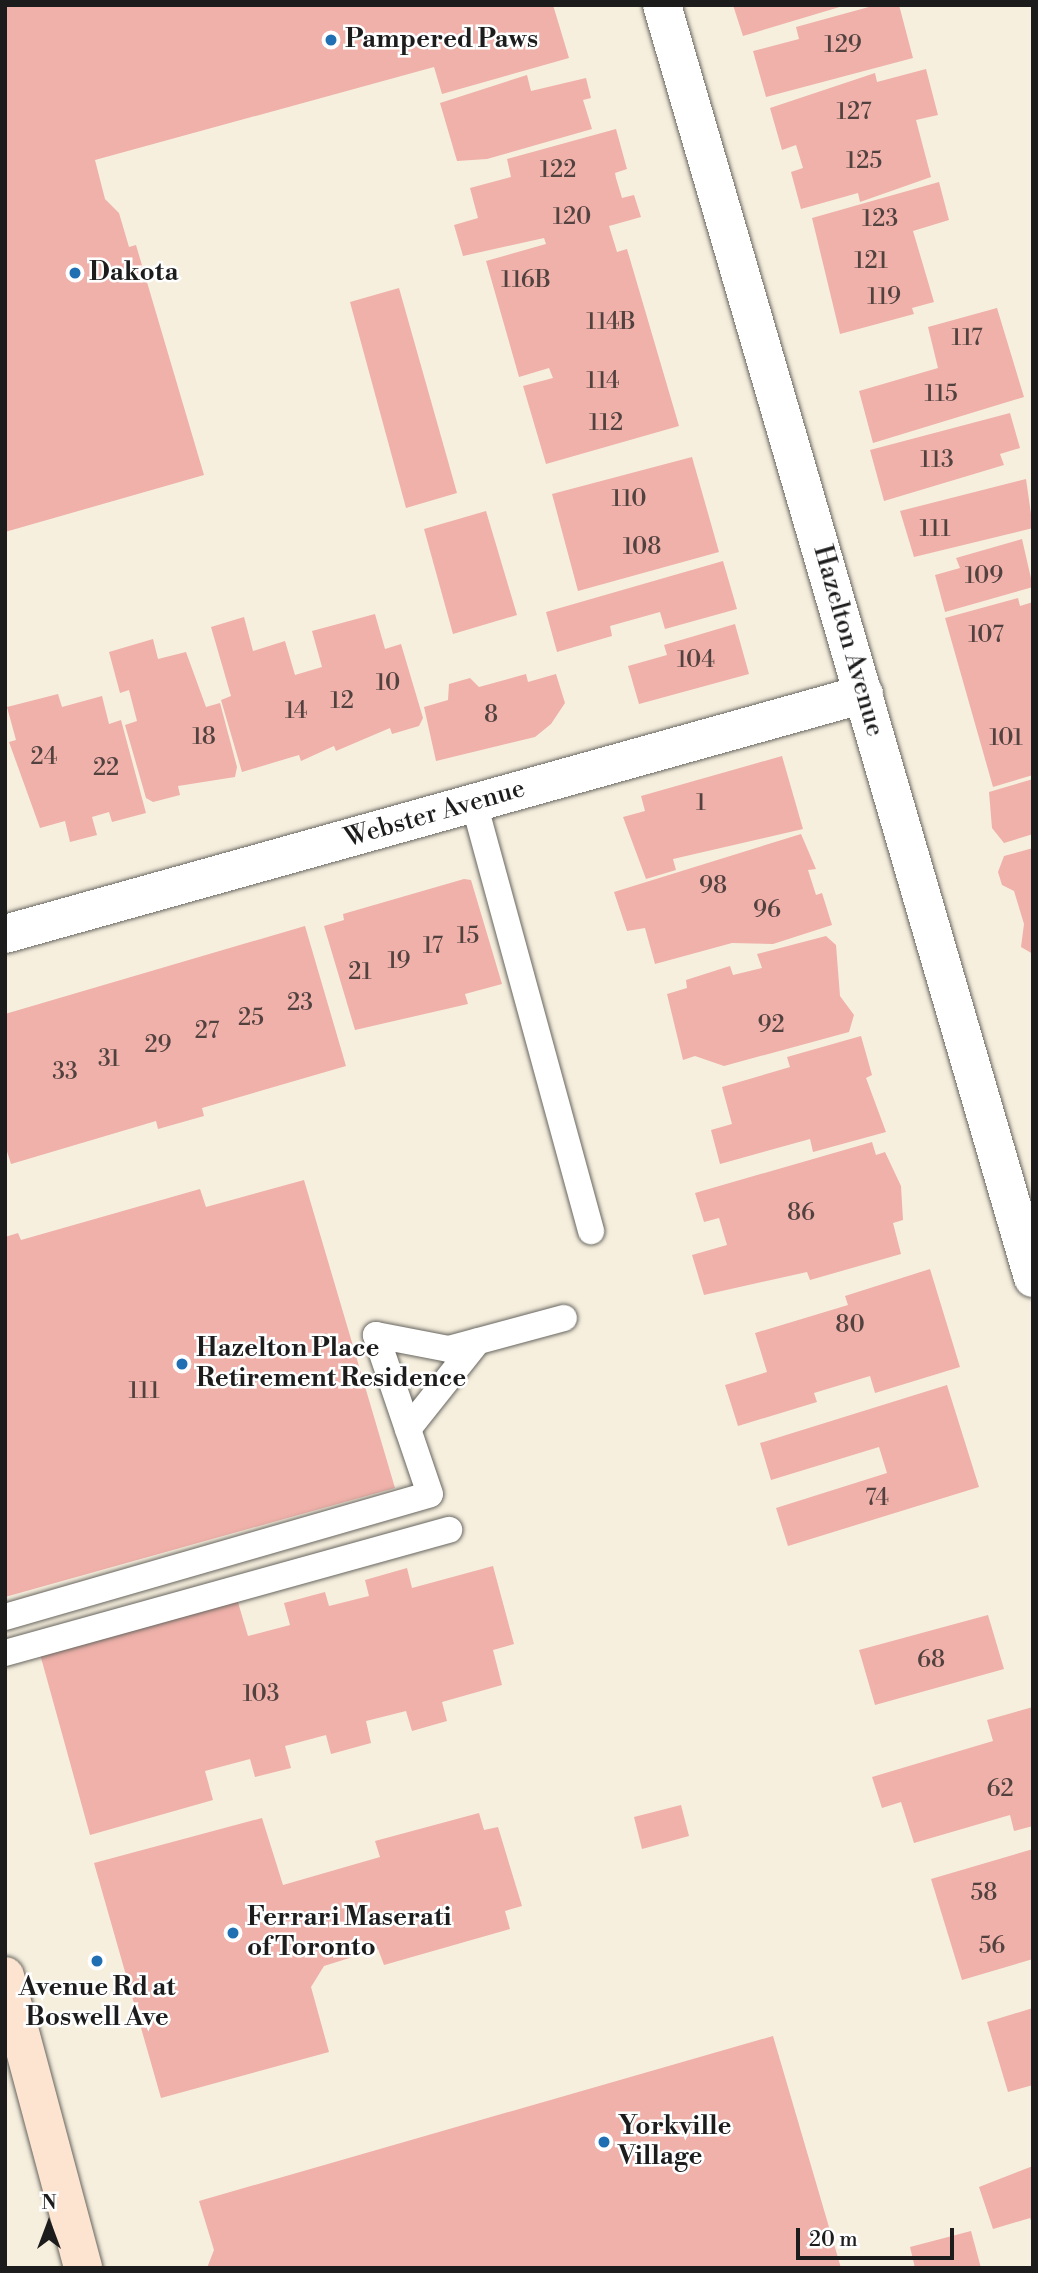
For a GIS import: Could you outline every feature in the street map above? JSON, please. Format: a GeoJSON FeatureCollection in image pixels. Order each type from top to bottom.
{"type":"FeatureCollection","features":[{"type":"Feature","properties":{"kind":"main road"},"geometry":{"type":"LineString","coordinates":[[5,1976],[83,2268]]}},
{"type":"Feature","properties":{"kind":"street","name":"Hazelton Avenue"},"geometry":{"type":"LineString","coordinates":[[662,5],[1033,1278]]}},
{"type":"Feature","properties":{"kind":"street","name":"Webster Avenue"},"geometry":{"type":"LineString","coordinates":[[5,934],[864,694]]}},
{"type":"Feature","properties":{"kind":"lane"},"geometry":{"type":"LineString","coordinates":[[474,803],[592,1231]]}},
{"type":"Feature","properties":{"kind":"lane"},"geometry":{"type":"LineString","coordinates":[[5,1617],[430,1494],[376,1335],[449,1349],[564,1318]]}},
{"type":"Feature","properties":{"kind":"lane"},"geometry":{"type":"LineString","coordinates":[[408,1429],[478,1341]]}},
{"type":"Feature","properties":{"kind":"lane"},"geometry":{"type":"LineString","coordinates":[[5,1653],[449,1530]]}},
{"type":"Feature","properties":{"kind":"building","name":"Dakota"},"geometry":{"type":"Polygon","coordinates":[[[5,5],[553,5],[569,58],[442,94],[434,67],[95,160],[105,199],[119,213],[129,247],[136,245],[204,475],[5,532],[5,5]]]}},
{"type":"Feature","properties":{"kind":"building"},"geometry":{"type":"Polygon","coordinates":[[[733,5],[843,5],[843,6],[743,36],[733,5]]]}},
{"type":"Feature","properties":{"kind":"building"},"geometry":{"type":"Polygon","coordinates":[[[876,5],[899,5],[913,58],[766,97],[753,51],[799,39],[796,27],[876,5]]]}},
{"type":"Feature","properties":{"kind":"building"},"geometry":{"type":"Polygon","coordinates":[[[926,69],[938,115],[916,120],[931,177],[860,202],[858,193],[801,209],[791,172],[803,168],[796,145],[782,150],[770,108],[875,73],[877,82],[926,69]]]}},
{"type":"Feature","properties":{"kind":"building"},"geometry":{"type":"Polygon","coordinates":[[[527,75],[531,91],[586,78],[591,98],[583,100],[592,129],[487,159],[457,161],[440,103],[527,75]]]}},
{"type":"Feature","properties":{"kind":"building"},"geometry":{"type":"Polygon","coordinates":[[[616,129],[627,169],[615,173],[616,178],[622,198],[634,195],[641,217],[609,226],[617,252],[627,249],[679,426],[546,464],[523,386],[553,378],[549,368],[519,377],[486,261],[546,244],[544,238],[463,256],[454,225],[478,218],[470,188],[511,177],[507,159],[616,129]]]}},
{"type":"Feature","properties":{"kind":"building"},"geometry":{"type":"Polygon","coordinates":[[[939,182],[949,220],[913,231],[934,302],[912,308],[914,314],[840,334],[812,218],[939,182]]]}},
{"type":"Feature","properties":{"kind":"building"},"geometry":{"type":"Polygon","coordinates":[[[399,288],[457,493],[406,508],[350,302],[399,288]]]}},
{"type":"Feature","properties":{"kind":"building"},"geometry":{"type":"Polygon","coordinates":[[[997,308],[1024,397],[873,443],[859,391],[938,368],[928,327],[997,308]]]}},
{"type":"Feature","properties":{"kind":"building"},"geometry":{"type":"Polygon","coordinates":[[[1010,413],[1020,448],[1000,454],[1004,465],[884,501],[870,450],[1010,413]]]}},
{"type":"Feature","properties":{"kind":"building"},"geometry":{"type":"Polygon","coordinates":[[[692,457],[719,552],[578,591],[552,494],[692,457]]]}},
{"type":"Feature","properties":{"kind":"building"},"geometry":{"type":"Polygon","coordinates":[[[1026,479],[1033,528],[914,557],[900,511],[1026,479]]]}},
{"type":"Feature","properties":{"kind":"building"},"geometry":{"type":"Polygon","coordinates":[[[486,511],[517,615],[453,634],[424,529],[486,511]]]}},
{"type":"Feature","properties":{"kind":"building"},"geometry":{"type":"Polygon","coordinates":[[[1022,539],[1033,587],[945,612],[935,575],[960,568],[956,558],[1022,539]]]}},
{"type":"Feature","properties":{"kind":"building"},"geometry":{"type":"Polygon","coordinates":[[[723,561],[737,609],[665,629],[660,612],[610,626],[612,636],[557,652],[546,612],[723,561]]]}},
{"type":"Feature","properties":{"kind":"building"},"geometry":{"type":"Polygon","coordinates":[[[1018,598],[1020,606],[1033,602],[1033,775],[993,787],[945,618],[1018,598]]]}},
{"type":"Feature","properties":{"kind":"building"},"geometry":{"type":"Polygon","coordinates":[[[375,614],[385,649],[401,644],[423,718],[419,726],[392,734],[390,728],[336,751],[334,746],[301,761],[299,755],[242,772],[221,700],[231,696],[211,627],[244,617],[253,651],[285,641],[295,675],[322,667],[312,631],[375,614]]]}},
{"type":"Feature","properties":{"kind":"building"},"geometry":{"type":"Polygon","coordinates":[[[735,624],[749,674],[639,704],[628,666],[667,655],[664,645],[735,624]]]}},
{"type":"Feature","properties":{"kind":"building"},"geometry":{"type":"Polygon","coordinates":[[[153,639],[158,659],[186,652],[206,707],[220,703],[237,767],[235,777],[178,786],[180,795],[153,802],[146,798],[125,725],[137,721],[129,690],[120,693],[109,652],[153,639]]]}},
{"type":"Feature","properties":{"kind":"building"},"geometry":{"type":"Polygon","coordinates":[[[526,674],[528,682],[556,674],[565,703],[551,724],[535,737],[436,761],[424,707],[448,700],[449,684],[470,678],[479,687],[526,674]]]}},
{"type":"Feature","properties":{"kind":"building"},"geometry":{"type":"Polygon","coordinates":[[[58,694],[62,707],[102,696],[109,724],[121,720],[146,813],[112,822],[109,812],[92,817],[97,835],[70,842],[65,821],[40,828],[9,742],[16,740],[7,707],[58,694]]]}},
{"type":"Feature","properties":{"kind":"building"},"geometry":{"type":"Polygon","coordinates":[[[782,756],[803,829],[673,859],[676,870],[646,879],[623,817],[645,811],[641,796],[782,756]]]}},
{"type":"Feature","properties":{"kind":"building"},"geometry":{"type":"Polygon","coordinates":[[[1033,779],[1033,834],[1004,843],[992,828],[989,792],[1033,779]]]}},
{"type":"Feature","properties":{"kind":"building"},"geometry":{"type":"Polygon","coordinates":[[[801,834],[816,869],[808,870],[816,895],[822,893],[832,925],[773,944],[732,943],[655,964],[645,928],[627,931],[614,892],[801,834]]]}},
{"type":"Feature","properties":{"kind":"building"},"geometry":{"type":"Polygon","coordinates":[[[1033,848],[1033,954],[1021,947],[1024,924],[1014,891],[1002,885],[998,872],[1004,856],[1033,848]]]}},
{"type":"Feature","properties":{"kind":"building"},"geometry":{"type":"Polygon","coordinates":[[[464,879],[471,880],[502,984],[465,994],[468,1004],[355,1030],[324,926],[344,920],[343,914],[464,879]]]}},
{"type":"Feature","properties":{"kind":"building"},"geometry":{"type":"Polygon","coordinates":[[[305,926],[346,1066],[202,1108],[204,1116],[158,1129],[156,1121],[11,1164],[5,1145],[5,1014],[305,926]]]}},
{"type":"Feature","properties":{"kind":"building"},"geometry":{"type":"Polygon","coordinates":[[[826,936],[836,945],[840,996],[854,1015],[849,1032],[724,1066],[695,1056],[683,1060],[667,994],[687,988],[686,980],[730,966],[733,975],[762,968],[757,954],[826,936]]]}},
{"type":"Feature","properties":{"kind":"building"},"geometry":{"type":"Polygon","coordinates":[[[861,1036],[872,1075],[866,1078],[886,1132],[813,1152],[810,1139],[720,1164],[711,1130],[732,1124],[722,1087],[790,1067],[787,1057],[861,1036]]]}},
{"type":"Feature","properties":{"kind":"building"},"geometry":{"type":"Polygon","coordinates":[[[872,1142],[876,1155],[885,1152],[901,1186],[903,1220],[893,1223],[901,1254],[810,1280],[807,1272],[704,1295],[692,1255],[727,1245],[719,1218],[704,1222],[695,1193],[872,1142]]]}},
{"type":"Feature","properties":{"kind":"building","name":"Hazelton Place Retirement Residence"},"geometry":{"type":"Polygon","coordinates":[[[304,1180],[395,1488],[5,1597],[5,1237],[18,1233],[21,1240],[200,1189],[206,1207],[304,1180]]]}},
{"type":"Feature","properties":{"kind":"building"},"geometry":{"type":"Polygon","coordinates":[[[930,1269],[960,1367],[875,1393],[870,1376],[814,1393],[817,1402],[738,1426],[725,1385],[767,1372],[755,1333],[848,1305],[845,1296],[930,1269]]]}},
{"type":"Feature","properties":{"kind":"building"},"geometry":{"type":"Polygon","coordinates":[[[947,1385],[979,1487],[788,1546],[776,1508],[887,1473],[879,1447],[771,1480],[760,1443],[947,1385]]]}},
{"type":"Feature","properties":{"kind":"building"},"geometry":{"type":"Polygon","coordinates":[[[493,1566],[514,1644],[493,1650],[502,1685],[442,1702],[447,1721],[412,1731],[406,1711],[366,1721],[371,1743],[331,1754],[326,1735],[285,1746],[291,1768],[255,1777],[250,1759],[205,1771],[213,1800],[90,1835],[40,1654],[237,1599],[248,1636],[290,1625],[284,1603],[325,1592],[329,1606],[369,1596],[365,1580],[407,1568],[412,1588],[493,1566]]]}},
{"type":"Feature","properties":{"kind":"building"},"geometry":{"type":"Polygon","coordinates":[[[988,1615],[1004,1669],[875,1705],[859,1650],[988,1615]]]}},
{"type":"Feature","properties":{"kind":"building"},"geometry":{"type":"Polygon","coordinates":[[[1033,1707],[1033,1826],[1014,1831],[1010,1815],[914,1843],[901,1802],[882,1808],[872,1777],[993,1741],[987,1720],[1033,1707]]]}},
{"type":"Feature","properties":{"kind":"building"},"geometry":{"type":"Polygon","coordinates":[[[681,1805],[689,1836],[642,1849],[634,1817],[681,1805]]]}},
{"type":"Feature","properties":{"kind":"building"},"geometry":{"type":"Polygon","coordinates":[[[479,1813],[484,1830],[498,1827],[522,1906],[505,1911],[510,1929],[384,1965],[378,1949],[324,1966],[311,1987],[329,2052],[161,2098],[94,1863],[262,1818],[283,1885],[380,1857],[375,1841],[479,1813]]]}},
{"type":"Feature","properties":{"kind":"building"},"geometry":{"type":"Polygon","coordinates":[[[1033,1849],[1033,1959],[962,1980],[931,1879],[1033,1849]]]}},
{"type":"Feature","properties":{"kind":"building"},"geometry":{"type":"Polygon","coordinates":[[[1033,2008],[1033,2085],[1008,2092],[987,2022],[1033,2008]]]}},
{"type":"Feature","properties":{"kind":"building","name":"Yorkville Village"},"geometry":{"type":"Polygon","coordinates":[[[773,2036],[841,2268],[207,2268],[214,2250],[199,2201],[773,2036]]]}},
{"type":"Feature","properties":{"kind":"building"},"geometry":{"type":"Polygon","coordinates":[[[1033,2166],[1033,2225],[1030,2218],[993,2229],[979,2187],[1033,2166]]]}},
{"type":"Feature","properties":{"kind":"building"},"geometry":{"type":"Polygon","coordinates":[[[971,2231],[981,2268],[915,2268],[910,2247],[971,2231]]]}},
{"type":"Feature","properties":{"kind":"place","name":"Pampered Paws"},"geometry":{"type":"Point","coordinates":[331,40]}},
{"type":"Feature","properties":{"kind":"place","name":"Dakota"},"geometry":{"type":"Point","coordinates":[75,273]}},
{"type":"Feature","properties":{"kind":"place","name":"Hazelton Place Retirement Residence"},"geometry":{"type":"Point","coordinates":[182,1364]}},
{"type":"Feature","properties":{"kind":"place","name":"Ferrari Maserati of Toronto"},"geometry":{"type":"Point","coordinates":[233,1933]}},
{"type":"Feature","properties":{"kind":"place","name":"Avenue Rd at Boswell Ave"},"geometry":{"type":"Point","coordinates":[97,1961]}},
{"type":"Feature","properties":{"kind":"place","name":"Yorkville Village"},"geometry":{"type":"Point","coordinates":[604,2142]}}]}
